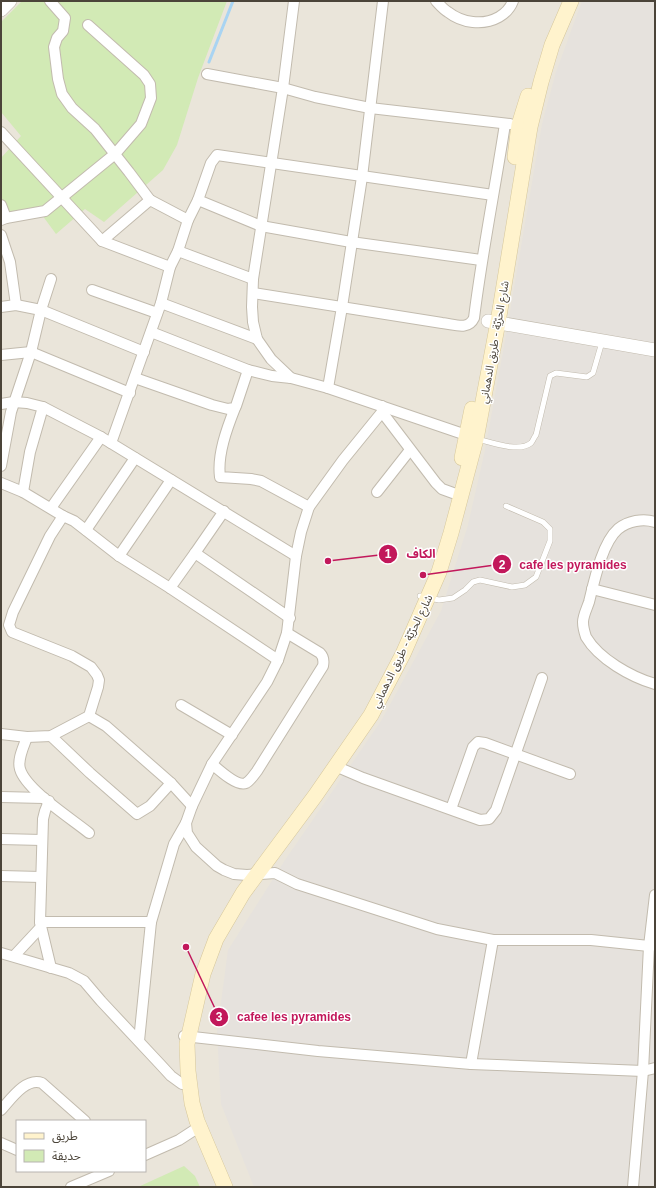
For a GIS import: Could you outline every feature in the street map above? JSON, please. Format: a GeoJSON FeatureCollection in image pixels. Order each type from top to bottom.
{"type":"FeatureCollection","features":[{"type":"Feature","properties":{"kind":"main road","name":"شارع الحرّيّة - طريق الدهماني"},"geometry":{"type":"LineString","coordinates":[[225,1187],[186,1105],[182,1084],[181,1059],[203,974],[216,939],[251,875],[360,717],[424,597],[439,572],[451,533],[493,322],[518,125],[543,44],[561,1]]}},
{"type":"Feature","properties":{"kind":"main road","name":"شارع الحرّيّة - طريق الدهماني"},"geometry":{"type":"LineString","coordinates":[[518,125],[541,82],[552,46],[571,1]]}},
{"type":"Feature","properties":{"kind":"main road","name":"شارع الحرّيّة - طريق الدهماني"},"geometry":{"type":"LineString","coordinates":[[251,875],[335,766],[371,715],[384,692],[424,597],[464,451],[471,436]]}},
{"type":"Feature","properties":{"kind":"main road","name":"شارع الحرّيّة - طريق الدهماني"},"geometry":{"type":"LineString","coordinates":[[186,1036],[188,1071],[197,1129],[216,1187]]}},
{"type":"Feature","properties":{"kind":"street"},"geometry":{"type":"LineString","coordinates":[[1,10],[10,1]]}},
{"type":"Feature","properties":{"kind":"street"},"geometry":{"type":"LineString","coordinates":[[50,1],[65,18],[63,31],[57,38],[54,48],[58,79],[62,94],[72,108],[95,130],[115,154],[150,200],[188,220]]}},
{"type":"Feature","properties":{"kind":"street"},"geometry":{"type":"LineString","coordinates":[[291,378],[271,359],[257,339],[253,322],[252,307],[253,279],[284,88],[294,1]]}},
{"type":"Feature","properties":{"kind":"street"},"geometry":{"type":"LineString","coordinates":[[328,388],[362,177],[383,1]]}},
{"type":"Feature","properties":{"kind":"street"},"geometry":{"type":"LineString","coordinates":[[436,1],[448,12],[466,21],[482,23],[495,19],[506,13],[513,1]]}},
{"type":"Feature","properties":{"kind":"street"},"geometry":{"type":"LineString","coordinates":[[1,205],[3,219],[45,211],[115,154],[141,124],[151,98],[150,84],[144,75],[88,25]]}},
{"type":"Feature","properties":{"kind":"street"},"geometry":{"type":"LineString","coordinates":[[207,74],[284,88],[315,97],[370,108],[518,125],[494,196],[472,324],[467,326],[253,293]]}},
{"type":"Feature","properties":{"kind":"street"},"geometry":{"type":"LineString","coordinates":[[1,132],[102,241],[170,267]]}},
{"type":"Feature","properties":{"kind":"street"},"geometry":{"type":"LineString","coordinates":[[111,442],[130,393],[161,303],[170,267],[178,251],[188,220],[198,200],[211,163],[217,155],[494,196]]}},
{"type":"Feature","properties":{"kind":"street"},"geometry":{"type":"LineString","coordinates":[[102,241],[150,200]]}},
{"type":"Feature","properties":{"kind":"street"},"geometry":{"type":"LineString","coordinates":[[198,200],[262,226],[351,242],[482,260]]}},
{"type":"Feature","properties":{"kind":"street"},"geometry":{"type":"LineString","coordinates":[[1,235],[16,305]]}},
{"type":"Feature","properties":{"kind":"street"},"geometry":{"type":"LineString","coordinates":[[178,251],[253,279]]}},
{"type":"Feature","properties":{"kind":"street"},"geometry":{"type":"LineString","coordinates":[[1,466],[3,446],[11,412],[31,352],[41,310],[51,279]]}},
{"type":"Feature","properties":{"kind":"street"},"geometry":{"type":"LineString","coordinates":[[92,290],[157,313]]}},
{"type":"Feature","properties":{"kind":"street"},"geometry":{"type":"LineString","coordinates":[[161,303],[257,339]]}},
{"type":"Feature","properties":{"kind":"street"},"geometry":{"type":"LineString","coordinates":[[1,307],[16,305],[41,310],[144,352]]}},
{"type":"Feature","properties":{"kind":"street"},"geometry":{"type":"LineString","coordinates":[[493,322],[655,350]]}},
{"type":"Feature","properties":{"kind":"street"},"geometry":{"type":"LineString","coordinates":[[151,332],[248,370],[272,376],[291,378],[328,388],[382,409],[471,436]]}},
{"type":"Feature","properties":{"kind":"street"},"geometry":{"type":"LineString","coordinates":[[1,356],[31,352],[130,393]]}},
{"type":"Feature","properties":{"kind":"street"},"geometry":{"type":"LineString","coordinates":[[248,370],[226,431],[219,468],[220,477],[261,481],[309,507]]}},
{"type":"Feature","properties":{"kind":"street"},"geometry":{"type":"LineString","coordinates":[[135,378],[212,405],[235,408]]}},
{"type":"Feature","properties":{"kind":"street"},"geometry":{"type":"LineString","coordinates":[[1,404],[14,402],[27,403],[43,407],[111,442],[296,556]]}},
{"type":"Feature","properties":{"kind":"street"},"geometry":{"type":"LineString","coordinates":[[23,492],[30,452],[43,407]]}},
{"type":"Feature","properties":{"kind":"street"},"geometry":{"type":"LineString","coordinates":[[382,409],[410,450],[436,483],[442,489],[453,494]]}},
{"type":"Feature","properties":{"kind":"street"},"geometry":{"type":"LineString","coordinates":[[138,1041],[151,922],[174,844],[186,823],[192,806],[212,764],[268,682],[278,660],[287,633],[290,618],[296,556],[301,532],[309,507],[382,409]]}},
{"type":"Feature","properties":{"kind":"street"},"geometry":{"type":"LineString","coordinates":[[51,508],[101,437]]}},
{"type":"Feature","properties":{"kind":"street"},"geometry":{"type":"LineString","coordinates":[[377,492],[410,450]]}},
{"type":"Feature","properties":{"kind":"street"},"geometry":{"type":"LineString","coordinates":[[86,530],[135,458]]}},
{"type":"Feature","properties":{"kind":"street"},"geometry":{"type":"LineString","coordinates":[[119,556],[171,480]]}},
{"type":"Feature","properties":{"kind":"street"},"geometry":{"type":"LineString","coordinates":[[1,483],[23,492],[74,521],[119,556],[278,660]]}},
{"type":"Feature","properties":{"kind":"street"},"geometry":{"type":"LineString","coordinates":[[170,588],[224,512]]}},
{"type":"Feature","properties":{"kind":"street"},"geometry":{"type":"LineString","coordinates":[[1,734],[27,737],[51,736],[89,716],[98,687],[99,680],[91,667],[72,656],[12,632],[6,620],[13,612],[50,536],[63,516]]}},
{"type":"Feature","properties":{"kind":"street"},"geometry":{"type":"LineString","coordinates":[[655,522],[647,520],[628,522],[617,530],[601,560],[583,622],[586,636],[595,648],[619,669],[655,684]]}},
{"type":"Feature","properties":{"kind":"street"},"geometry":{"type":"LineString","coordinates":[[195,553],[290,618]]}},
{"type":"Feature","properties":{"kind":"street"},"geometry":{"type":"LineString","coordinates":[[592,589],[655,605]]}},
{"type":"Feature","properties":{"kind":"street"},"geometry":{"type":"LineString","coordinates":[[212,764],[234,782],[243,784],[247,783],[257,771],[323,666],[324,661],[320,653],[287,633]]}},
{"type":"Feature","properties":{"kind":"street"},"geometry":{"type":"LineString","coordinates":[[335,766],[363,778],[480,820],[489,819],[496,810],[542,678]]}},
{"type":"Feature","properties":{"kind":"street"},"geometry":{"type":"LineString","coordinates":[[181,705],[232,735]]}},
{"type":"Feature","properties":{"kind":"street"},"geometry":{"type":"LineString","coordinates":[[89,716],[106,726],[171,783],[192,806]]}},
{"type":"Feature","properties":{"kind":"street"},"geometry":{"type":"LineString","coordinates":[[51,736],[90,773],[137,814],[150,806],[171,783]]}},
{"type":"Feature","properties":{"kind":"street"},"geometry":{"type":"LineString","coordinates":[[27,737],[21,756],[20,769],[25,780],[46,800],[90,833]]}},
{"type":"Feature","properties":{"kind":"street"},"geometry":{"type":"LineString","coordinates":[[451,809],[473,747],[478,742],[486,743],[516,753],[570,774]]}},
{"type":"Feature","properties":{"kind":"street"},"geometry":{"type":"LineString","coordinates":[[1,796],[46,800]]}},
{"type":"Feature","properties":{"kind":"street"},"geometry":{"type":"LineString","coordinates":[[46,800],[43,819],[40,924],[51,968]]}},
{"type":"Feature","properties":{"kind":"street"},"geometry":{"type":"LineString","coordinates":[[186,823],[187,833],[190,840],[213,863],[224,870],[234,874],[251,875],[275,873],[297,884],[437,929],[493,940],[591,940],[652,946]]}},
{"type":"Feature","properties":{"kind":"street"},"geometry":{"type":"LineString","coordinates":[[1,838],[42,840]]}},
{"type":"Feature","properties":{"kind":"street"},"geometry":{"type":"LineString","coordinates":[[1,876],[41,877]]}},
{"type":"Feature","properties":{"kind":"street"},"geometry":{"type":"LineString","coordinates":[[633,1187],[655,896]]}},
{"type":"Feature","properties":{"kind":"street"},"geometry":{"type":"LineString","coordinates":[[14,956],[40,924],[151,922]]}},
{"type":"Feature","properties":{"kind":"street"},"geometry":{"type":"LineString","coordinates":[[471,1064],[493,940]]}},
{"type":"Feature","properties":{"kind":"street"},"geometry":{"type":"LineString","coordinates":[[1,953],[69,973],[84,981],[171,1076],[182,1084]]}},
{"type":"Feature","properties":{"kind":"street"},"geometry":{"type":"LineString","coordinates":[[186,1036],[318,1051],[471,1064],[642,1071],[655,1068]]}},
{"type":"Feature","properties":{"kind":"street"},"geometry":{"type":"LineString","coordinates":[[1,1110],[26,1084],[37,1081],[42,1083],[84,1120]]}},
{"type":"Feature","properties":{"kind":"street"},"geometry":{"type":"LineString","coordinates":[[146,1155],[167,1146],[197,1129]]}},
{"type":"Feature","properties":{"kind":"street"},"geometry":{"type":"LineString","coordinates":[[1,1143],[16,1150]]}},
{"type":"Feature","properties":{"kind":"street"},"geometry":{"type":"LineString","coordinates":[[72,1187],[107,1172]]}},
{"type":"Feature","properties":{"kind":"lane"},"geometry":{"type":"LineString","coordinates":[[471,436],[510,447],[524,446],[531,443],[536,435],[550,376],[556,373],[587,377],[593,373],[603,341]]}},
{"type":"Feature","properties":{"kind":"lane"},"geometry":{"type":"LineString","coordinates":[[424,597],[439,600],[453,598],[465,590],[473,582],[480,580],[512,587],[526,585],[536,577],[550,541],[550,529],[543,522],[506,506]]}},
{"type":"Feature","properties":{"kind":"shaded area"},"geometry":{"type":"Polygon","coordinates":[[[1,1],[655,1],[655,1187],[1,1187],[1,1]]]}},
{"type":"Feature","properties":{"kind":"shaded area"},"geometry":{"type":"Polygon","coordinates":[[[582,1],[655,1],[655,1187],[254,1187],[221,1104],[217,1032],[228,950],[285,860],[381,721],[441,611],[468,525],[485,450],[542,124],[556,72],[582,1]]]}},
{"type":"Feature","properties":{"kind":"green space"},"geometry":{"type":"Polygon","coordinates":[[[22,1],[227,1],[198,78],[177,145],[163,170],[104,222],[85,209],[56,234],[42,215],[7,216],[1,196],[1,158],[21,136],[1,112],[1,22],[22,1]]]}},
{"type":"Feature","properties":{"kind":"green space"},"geometry":{"type":"Polygon","coordinates":[[[184,1166],[195,1176],[200,1187],[138,1187],[184,1166]]]}},
{"type":"Feature","properties":{"kind":"waterway"},"geometry":{"type":"LineString","coordinates":[[209,62],[233,1]]}},
{"type":"Feature","properties":{"kind":"place","name":"الكاف"},"geometry":{"type":"Point","coordinates":[328,561]}},
{"type":"Feature","properties":{"kind":"place","name":"cafe les pyramides"},"geometry":{"type":"Point","coordinates":[423,575]}},
{"type":"Feature","properties":{"kind":"place","name":"cafee les pyramides"},"geometry":{"type":"Point","coordinates":[186,947]}}]}
